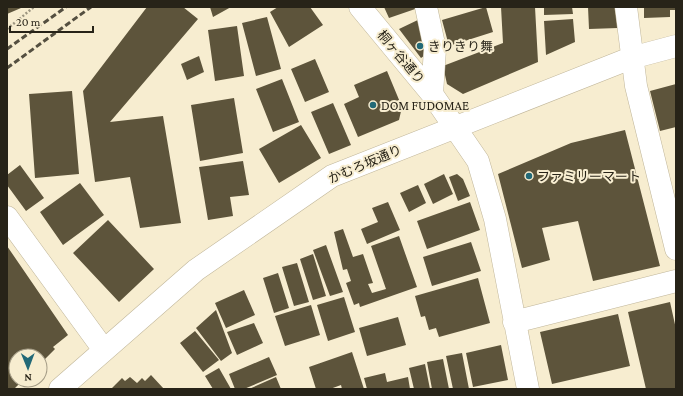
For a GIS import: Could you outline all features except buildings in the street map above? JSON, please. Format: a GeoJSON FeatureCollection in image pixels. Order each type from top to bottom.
{"type":"FeatureCollection","features":[{"type":"Feature","properties":{"kind":"street","name":"桐ヶ谷通り"},"geometry":{"type":"LineString","coordinates":[[360,7],[432,94],[478,161],[495,218],[528,389]]}},
{"type":"Feature","properties":{"kind":"street"},"geometry":{"type":"LineString","coordinates":[[426,7],[435,49],[432,94]]}},
{"type":"Feature","properties":{"kind":"street"},"geometry":{"type":"LineString","coordinates":[[626,7],[631,58],[636,86],[676,249]]}},
{"type":"Feature","properties":{"kind":"street","name":"かむろ坂通り"},"geometry":{"type":"LineString","coordinates":[[60,389],[196,270],[332,176],[631,58],[676,46]]}},
{"type":"Feature","properties":{"kind":"street"},"geometry":{"type":"LineString","coordinates":[[7,217],[104,350]]}},
{"type":"Feature","properties":{"kind":"street"},"geometry":{"type":"LineString","coordinates":[[514,322],[676,281]]}},
{"type":"Feature","properties":{"kind":"path"},"geometry":{"type":"LineString","coordinates":[[7,29],[34,7]]}},
{"type":"Feature","properties":{"kind":"railway"},"geometry":{"type":"LineString","coordinates":[[7,49],[66,7]]}},
{"type":"Feature","properties":{"kind":"railway"},"geometry":{"type":"LineString","coordinates":[[7,68],[91,7]]}},
{"type":"Feature","properties":{"kind":"place","name":"きりきり舞"},"geometry":{"type":"Point","coordinates":[420,46]}},
{"type":"Feature","properties":{"kind":"place","name":"DOM FUDOMAE"},"geometry":{"type":"Point","coordinates":[373,105]}},
{"type":"Feature","properties":{"kind":"place","name":"ファミリーマート"},"geometry":{"type":"Point","coordinates":[529,176]}}]}
